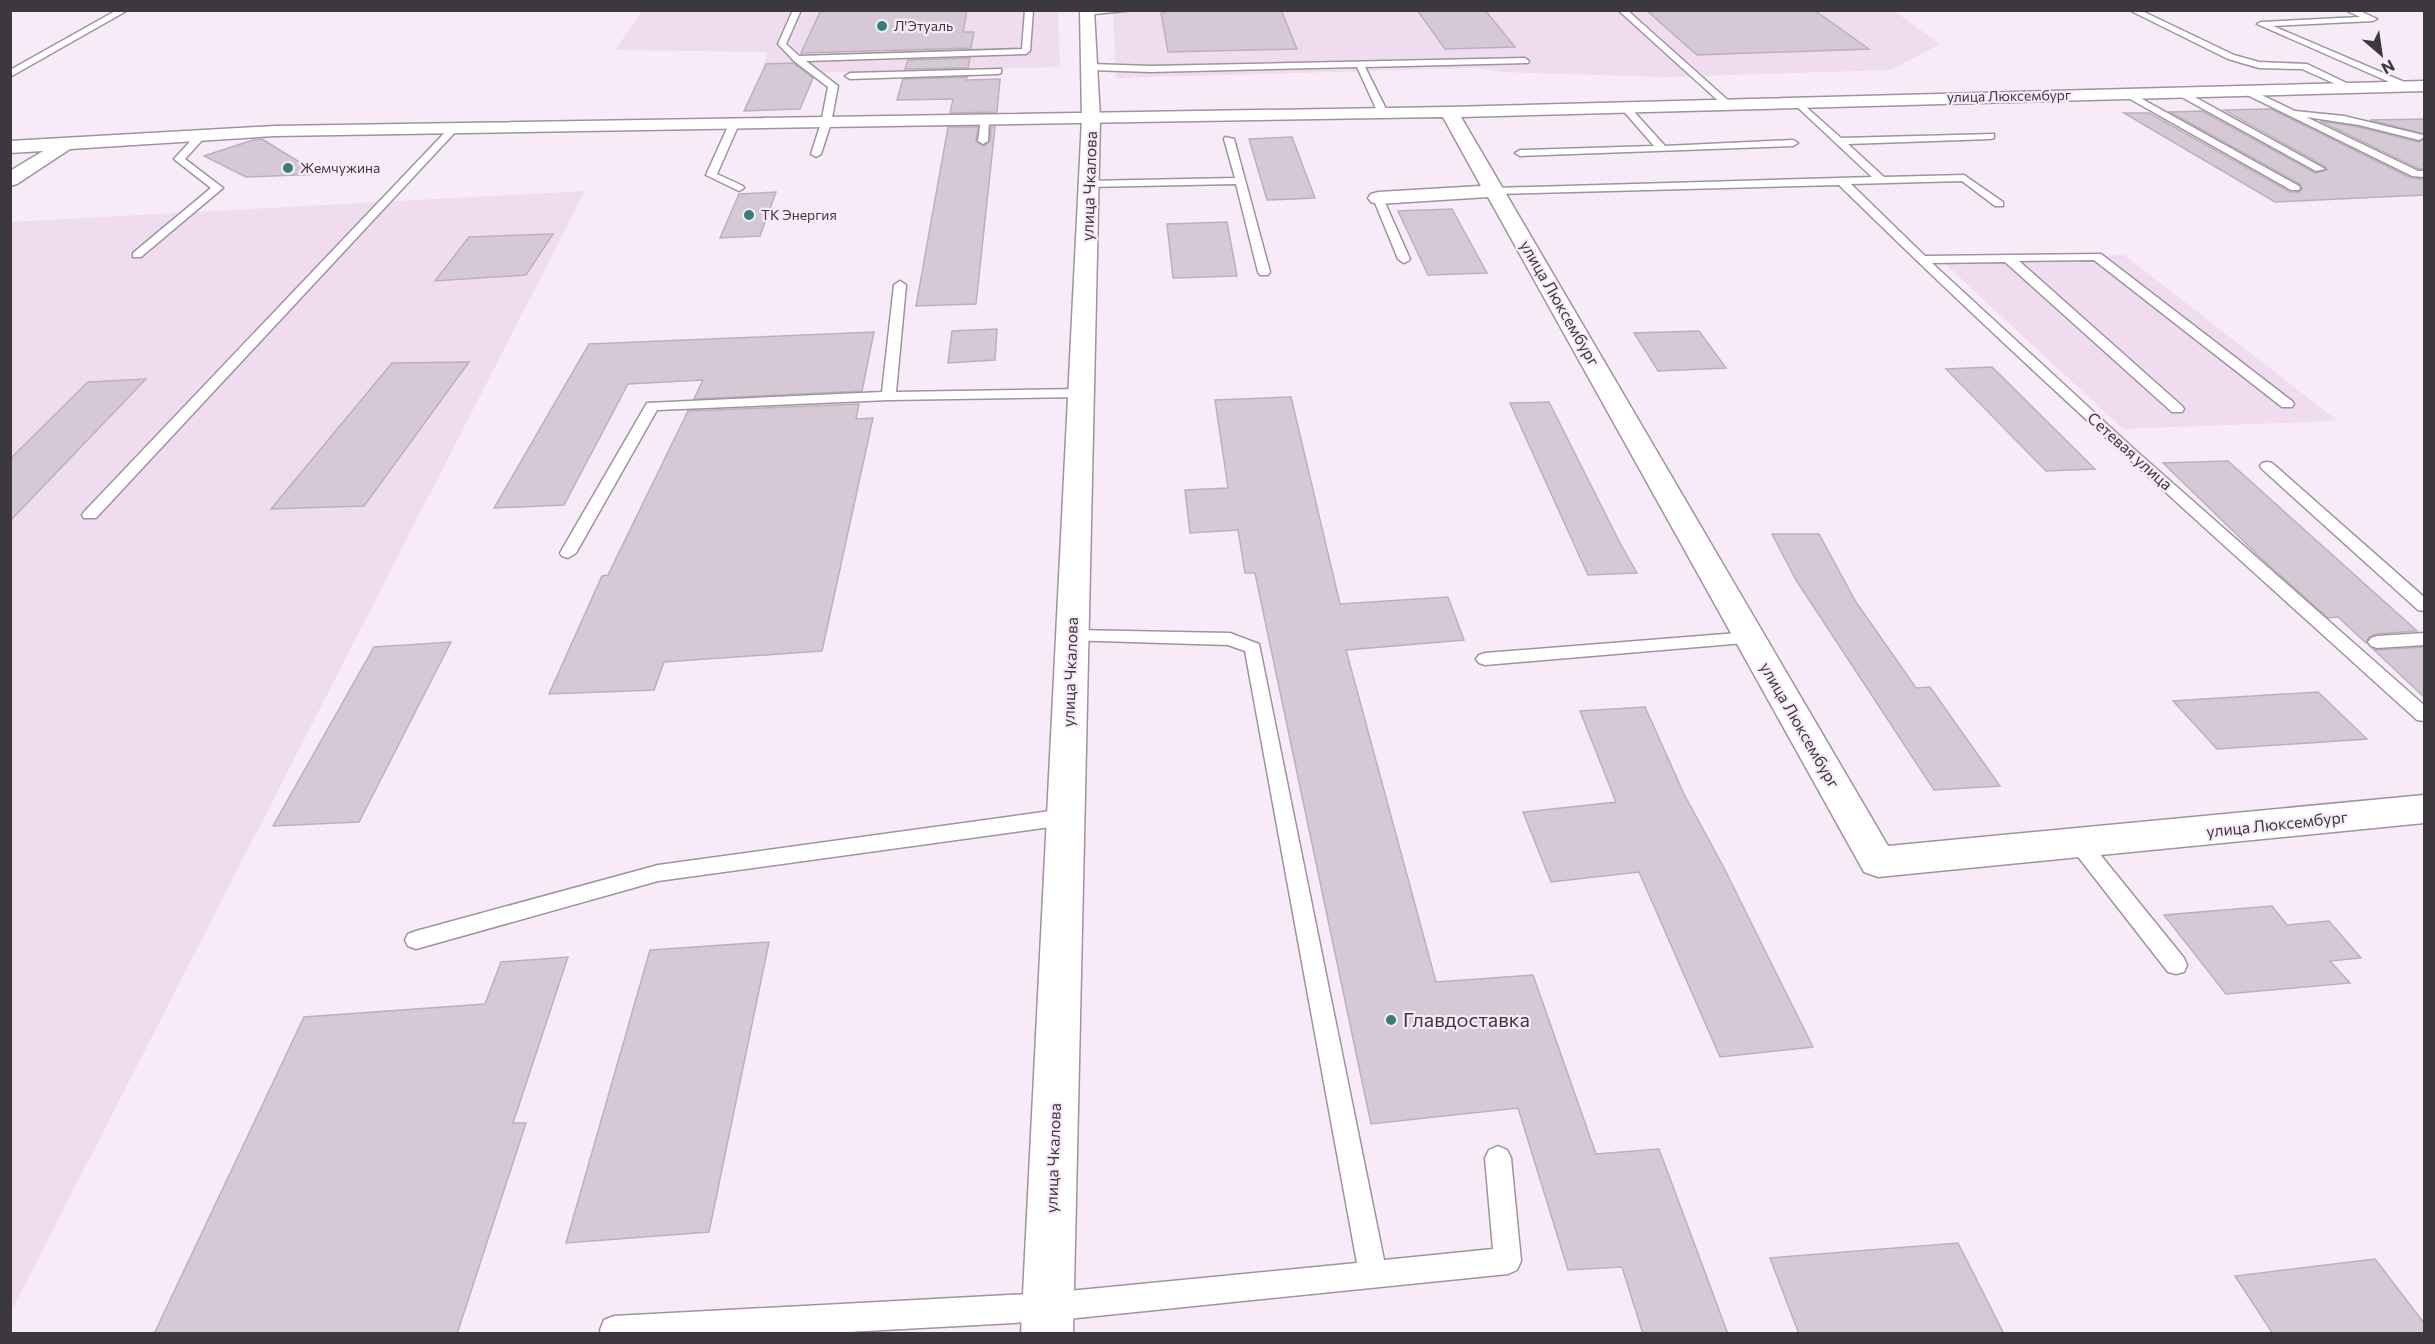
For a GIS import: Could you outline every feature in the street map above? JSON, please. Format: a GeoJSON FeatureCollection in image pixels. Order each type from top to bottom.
{"type":"FeatureCollection","features":[{"type":"Feature","properties":{"kind":"street","name":"улица Чкалова"},"geometry":{"type":"LineString","coordinates":[[1047,1320],[1091,119],[1091,67],[1087,12]]}},
{"type":"Feature","properties":{"kind":"street","name":"улица Люксембург"},"geometry":{"type":"LineString","coordinates":[[10,147],[275,131],[1449,112],[2424,86]]}},
{"type":"Feature","properties":{"kind":"street","name":"улица Люксембург"},"geometry":{"type":"LineString","coordinates":[[1449,112],[1878,862],[2424,809]]}},
{"type":"Feature","properties":{"kind":"street"},"geometry":{"type":"LineString","coordinates":[[10,180],[66,144]]}},
{"type":"Feature","properties":{"kind":"street"},"geometry":{"type":"LineString","coordinates":[[1378,198],[1496,191]]}},
{"type":"Feature","properties":{"kind":"lane"},"geometry":{"type":"LineString","coordinates":[[10,74],[124,10]]}},
{"type":"Feature","properties":{"kind":"lane"},"geometry":{"type":"LineString","coordinates":[[797,10],[782,44],[797,59],[833,86]]}},
{"type":"Feature","properties":{"kind":"lane"},"geometry":{"type":"LineString","coordinates":[[797,59],[1026,51],[1029,10]]}},
{"type":"Feature","properties":{"kind":"lane"},"geometry":{"type":"LineString","coordinates":[[1087,12],[1131,10]]}},
{"type":"Feature","properties":{"kind":"lane"},"geometry":{"type":"LineString","coordinates":[[1622,10],[1727,104]]}},
{"type":"Feature","properties":{"kind":"lane"},"geometry":{"type":"LineString","coordinates":[[2133,10],[2231,57],[2259,65],[2304,66],[2352,88]]}},
{"type":"Feature","properties":{"kind":"lane"},"geometry":{"type":"LineString","coordinates":[[2349,10],[2373,19],[2261,24],[2406,86]]}},
{"type":"Feature","properties":{"kind":"lane"},"geometry":{"type":"LineString","coordinates":[[816,154],[826,123],[833,86],[885,57]]}},
{"type":"Feature","properties":{"kind":"lane"},"geometry":{"type":"LineString","coordinates":[[1091,67],[1151,69],[1525,60]]}},
{"type":"Feature","properties":{"kind":"lane"},"geometry":{"type":"LineString","coordinates":[[1360,64],[1383,113]]}},
{"type":"Feature","properties":{"kind":"lane"},"geometry":{"type":"LineString","coordinates":[[850,76],[998,71]]}},
{"type":"Feature","properties":{"kind":"lane"},"geometry":{"type":"LineString","coordinates":[[2244,90],[2416,174],[2424,174]]}},
{"type":"Feature","properties":{"kind":"lane"},"geometry":{"type":"LineString","coordinates":[[2179,92],[2320,169]]}},
{"type":"Feature","properties":{"kind":"lane"},"geometry":{"type":"LineString","coordinates":[[2126,93],[2295,188]]}},
{"type":"Feature","properties":{"kind":"lane"},"geometry":{"type":"LineString","coordinates":[[1797,102],[1881,180]]}},
{"type":"Feature","properties":{"kind":"lane"},"geometry":{"type":"LineString","coordinates":[[1625,107],[1662,149]]}},
{"type":"Feature","properties":{"kind":"lane"},"geometry":{"type":"LineString","coordinates":[[2290,113],[2334,115],[2423,138]]}},
{"type":"Feature","properties":{"kind":"lane"},"geometry":{"type":"LineString","coordinates":[[983,141],[984,121]]}},
{"type":"Feature","properties":{"kind":"lane"},"geometry":{"type":"LineString","coordinates":[[734,124],[711,176],[739,188]]}},
{"type":"Feature","properties":{"kind":"lane"},"geometry":{"type":"LineString","coordinates":[[90,516],[454,128]]}},
{"type":"Feature","properties":{"kind":"lane"},"geometry":{"type":"LineString","coordinates":[[137,255],[218,188],[179,159],[201,135]]}},
{"type":"Feature","properties":{"kind":"lane"},"geometry":{"type":"LineString","coordinates":[[1839,141],[1990,136]]}},
{"type":"Feature","properties":{"kind":"lane"},"geometry":{"type":"LineString","coordinates":[[1230,139],[1264,272]]}},
{"type":"Feature","properties":{"kind":"lane"},"geometry":{"type":"LineString","coordinates":[[1520,153],[1793,143]]}},
{"type":"Feature","properties":{"kind":"lane"},"geometry":{"type":"LineString","coordinates":[[1496,191],[1964,178],[1999,204]]}},
{"type":"Feature","properties":{"kind":"lane"},"geometry":{"type":"LineString","coordinates":[[1088,184],[1241,181]]}},
{"type":"Feature","properties":{"kind":"lane","name":"Сетевая улица"},"geometry":{"type":"LineString","coordinates":[[1841,181],[1920,260],[2080,407],[2424,715]]}},
{"type":"Feature","properties":{"kind":"lane"},"geometry":{"type":"LineString","coordinates":[[1378,198],[1404,259]]}},
{"type":"Feature","properties":{"kind":"lane"},"geometry":{"type":"LineString","coordinates":[[1920,260],[2097,256],[2287,404]]}},
{"type":"Feature","properties":{"kind":"lane"},"geometry":{"type":"LineString","coordinates":[[2009,259],[2177,408]]}},
{"type":"Feature","properties":{"kind":"lane"},"geometry":{"type":"LineString","coordinates":[[889,396],[900,285]]}},
{"type":"Feature","properties":{"kind":"lane"},"geometry":{"type":"LineString","coordinates":[[567,553],[652,406],[889,396],[1081,393]]}},
{"type":"Feature","properties":{"kind":"lane"},"geometry":{"type":"LineString","coordinates":[[2267,466],[2424,606]]}},
{"type":"Feature","properties":{"kind":"lane"},"geometry":{"type":"LineString","coordinates":[[1072,636],[1230,639],[1253,648],[1373,1275]]}},
{"type":"Feature","properties":{"kind":"lane"},"geometry":{"type":"LineString","coordinates":[[1485,659],[1750,638]]}},
{"type":"Feature","properties":{"kind":"lane"},"geometry":{"type":"LineString","coordinates":[[2377,642],[2424,639]]}},
{"type":"Feature","properties":{"kind":"lane"},"geometry":{"type":"LineString","coordinates":[[416,940],[658,873],[1065,817]]}},
{"type":"Feature","properties":{"kind":"lane"},"geometry":{"type":"LineString","coordinates":[[2079,843],[2176,965]]}},
{"type":"Feature","properties":{"kind":"lane"},"geometry":{"type":"LineString","coordinates":[[614,1330],[1047,1320],[1373,1275],[1508,1261],[1498,1158]]}},
{"type":"Feature","properties":{"kind":"shaded area"},"geometry":{"type":"Polygon","coordinates":[[[1058,10],[1060,67],[763,74],[767,52],[615,50],[642,11],[1058,10]]]}},
{"type":"Feature","properties":{"kind":"shaded area"},"geometry":{"type":"Polygon","coordinates":[[[1893,10],[1940,44],[1891,70],[1665,77],[1501,72],[1479,68],[1116,78],[1113,11],[1893,10]]]}},
{"type":"Feature","properties":{"kind":"shaded area"},"geometry":{"type":"Polygon","coordinates":[[[585,191],[11,1312],[10,222],[585,191]]]}},
{"type":"Feature","properties":{"kind":"shaded area"},"geometry":{"type":"Polygon","coordinates":[[[2124,255],[2338,421],[2123,429],[1942,261],[2124,255]]]}},
{"type":"Feature","properties":{"kind":"building"},"geometry":{"type":"Polygon","coordinates":[[[821,10],[967,10],[963,32],[974,32],[971,48],[801,53],[821,10]]]}},
{"type":"Feature","properties":{"kind":"building"},"geometry":{"type":"Polygon","coordinates":[[[1165,10],[1281,10],[1297,49],[1168,52],[1161,13],[1165,13],[1165,10]]]}},
{"type":"Feature","properties":{"kind":"building"},"geometry":{"type":"Polygon","coordinates":[[[1417,10],[1485,10],[1515,47],[1445,49],[1417,10]]]}},
{"type":"Feature","properties":{"kind":"building"},"geometry":{"type":"Polygon","coordinates":[[[1646,10],[1814,10],[1869,49],[1697,55],[1646,10]]]}},
{"type":"Feature","properties":{"kind":"building"},"geometry":{"type":"Polygon","coordinates":[[[970,58],[968,68],[905,69],[908,60],[970,58]]]}},
{"type":"Feature","properties":{"kind":"building"},"geometry":{"type":"Polygon","coordinates":[[[793,63],[813,78],[800,109],[744,111],[766,64],[793,63]]]}},
{"type":"Feature","properties":{"kind":"building"},"geometry":{"type":"Polygon","coordinates":[[[967,77],[966,80],[1000,79],[997,112],[950,113],[953,99],[897,100],[903,79],[967,77]]]}},
{"type":"Feature","properties":{"kind":"building"},"geometry":{"type":"Polygon","coordinates":[[[2271,109],[2411,178],[2424,179],[2424,195],[2275,202],[2124,113],[2149,113],[2290,192],[2299,192],[2302,189],[2300,184],[2170,112],[2202,111],[2315,173],[2327,170],[2326,167],[2224,110],[2271,109]]]}},
{"type":"Feature","properties":{"kind":"building"},"geometry":{"type":"Polygon","coordinates":[[[2424,119],[2424,134],[2370,120],[2424,119]]]}},
{"type":"Feature","properties":{"kind":"building"},"geometry":{"type":"Polygon","coordinates":[[[2320,121],[2359,127],[2418,142],[2424,139],[2424,169],[2419,169],[2320,121]]]}},
{"type":"Feature","properties":{"kind":"building"},"geometry":{"type":"Polygon","coordinates":[[[948,127],[978,127],[976,141],[984,146],[990,141],[991,127],[995,127],[976,304],[916,306],[948,127]]]}},
{"type":"Feature","properties":{"kind":"building"},"geometry":{"type":"Polygon","coordinates":[[[1292,137],[1315,198],[1267,200],[1249,139],[1292,137]]]}},
{"type":"Feature","properties":{"kind":"building"},"geometry":{"type":"Polygon","coordinates":[[[262,139],[319,174],[246,177],[204,156],[262,139]]]}},
{"type":"Feature","properties":{"kind":"building","name":"ТК Энергия"},"geometry":{"type":"Polygon","coordinates":[[[776,192],[760,236],[720,238],[739,194],[776,192]]]}},
{"type":"Feature","properties":{"kind":"building"},"geometry":{"type":"Polygon","coordinates":[[[1452,209],[1487,273],[1428,275],[1398,211],[1452,209]]]}},
{"type":"Feature","properties":{"kind":"building"},"geometry":{"type":"Polygon","coordinates":[[[1227,222],[1237,276],[1173,278],[1167,224],[1227,222]]]}},
{"type":"Feature","properties":{"kind":"building"},"geometry":{"type":"Polygon","coordinates":[[[553,234],[526,275],[435,281],[469,237],[553,234]]]}},
{"type":"Feature","properties":{"kind":"building"},"geometry":{"type":"Polygon","coordinates":[[[997,329],[995,360],[948,363],[952,331],[997,329]]]}},
{"type":"Feature","properties":{"kind":"building"},"geometry":{"type":"Polygon","coordinates":[[[1699,331],[1726,368],[1658,371],[1634,333],[1699,331]]]}},
{"type":"Feature","properties":{"kind":"building"},"geometry":{"type":"Polygon","coordinates":[[[874,332],[862,391],[694,399],[703,380],[628,384],[564,505],[494,508],[589,344],[874,332]]]}},
{"type":"Feature","properties":{"kind":"building"},"geometry":{"type":"Polygon","coordinates":[[[469,362],[364,506],[271,509],[392,363],[469,362]]]}},
{"type":"Feature","properties":{"kind":"building"},"geometry":{"type":"Polygon","coordinates":[[[1992,367],[2095,469],[2046,471],[1946,369],[1992,367]]]}},
{"type":"Feature","properties":{"kind":"building"},"geometry":{"type":"Polygon","coordinates":[[[146,379],[10,521],[10,459],[88,382],[146,379]]]}},
{"type":"Feature","properties":{"kind":"building"},"geometry":{"type":"Polygon","coordinates":[[[1291,397],[1340,604],[1448,597],[1464,640],[1346,650],[1436,982],[1533,975],[1596,1154],[1659,1149],[1728,1334],[1643,1334],[1622,1267],[1568,1270],[1518,1108],[1371,1124],[1255,573],[1245,573],[1238,530],[1190,533],[1185,490],[1228,488],[1215,400],[1291,397]]]}},
{"type":"Feature","properties":{"kind":"building"},"geometry":{"type":"Polygon","coordinates":[[[1549,402],[1637,573],[1588,575],[1510,403],[1549,402]]]}},
{"type":"Feature","properties":{"kind":"building"},"geometry":{"type":"Polygon","coordinates":[[[859,404],[856,419],[873,418],[822,651],[664,662],[654,690],[549,694],[602,576],[608,575],[688,411],[859,404]]]}},
{"type":"Feature","properties":{"kind":"building"},"geometry":{"type":"Polygon","coordinates":[[[2228,461],[2417,631],[2376,634],[2369,637],[2366,643],[2338,617],[2328,618],[2263,560],[2163,463],[2228,461]]]}},
{"type":"Feature","properties":{"kind":"building"},"geometry":{"type":"Polygon","coordinates":[[[1772,534],[1819,534],[1856,602],[1916,688],[1930,687],[2000,786],[1934,790],[1796,580],[1772,534]]]}},
{"type":"Feature","properties":{"kind":"building"},"geometry":{"type":"Polygon","coordinates":[[[451,642],[359,822],[273,826],[374,647],[451,642]]]}},
{"type":"Feature","properties":{"kind":"building"},"geometry":{"type":"Polygon","coordinates":[[[2424,647],[2424,697],[2373,649],[2377,650],[2424,647]]]}},
{"type":"Feature","properties":{"kind":"building"},"geometry":{"type":"Polygon","coordinates":[[[2318,692],[2367,739],[2217,749],[2173,701],[2318,692]]]}},
{"type":"Feature","properties":{"kind":"building"},"geometry":{"type":"Polygon","coordinates":[[[1645,707],[1684,794],[1723,866],[1813,1047],[1720,1057],[1639,872],[1551,882],[1523,812],[1616,802],[1580,711],[1645,707]]]}},
{"type":"Feature","properties":{"kind":"building"},"geometry":{"type":"Polygon","coordinates":[[[2272,906],[2287,925],[2329,921],[2361,958],[2330,961],[2350,983],[2226,994],[2164,915],[2272,906]]]}},
{"type":"Feature","properties":{"kind":"building"},"geometry":{"type":"Polygon","coordinates":[[[769,942],[709,1232],[566,1243],[650,950],[769,942]]]}},
{"type":"Feature","properties":{"kind":"building"},"geometry":{"type":"Polygon","coordinates":[[[568,957],[513,1123],[526,1123],[457,1334],[154,1334],[304,1017],[485,1004],[501,962],[568,957]]]}},
{"type":"Feature","properties":{"kind":"building"},"geometry":{"type":"Polygon","coordinates":[[[1958,1243],[2004,1334],[1799,1334],[1770,1258],[1958,1243]]]}},
{"type":"Feature","properties":{"kind":"building"},"geometry":{"type":"Polygon","coordinates":[[[2375,1259],[2424,1323],[2424,1334],[2273,1334],[2235,1276],[2375,1259]]]}},
{"type":"Feature","properties":{"kind":"place","name":"Л'Этуаль"},"geometry":{"type":"Point","coordinates":[882,26]}},
{"type":"Feature","properties":{"kind":"place","name":"Жемчужина"},"geometry":{"type":"Point","coordinates":[288,168]}},
{"type":"Feature","properties":{"kind":"place","name":"ТК Энергия"},"geometry":{"type":"Point","coordinates":[749,215]}},
{"type":"Feature","properties":{"kind":"place","name":"Главдоставка"},"geometry":{"type":"Point","coordinates":[1391,1020]}}]}
